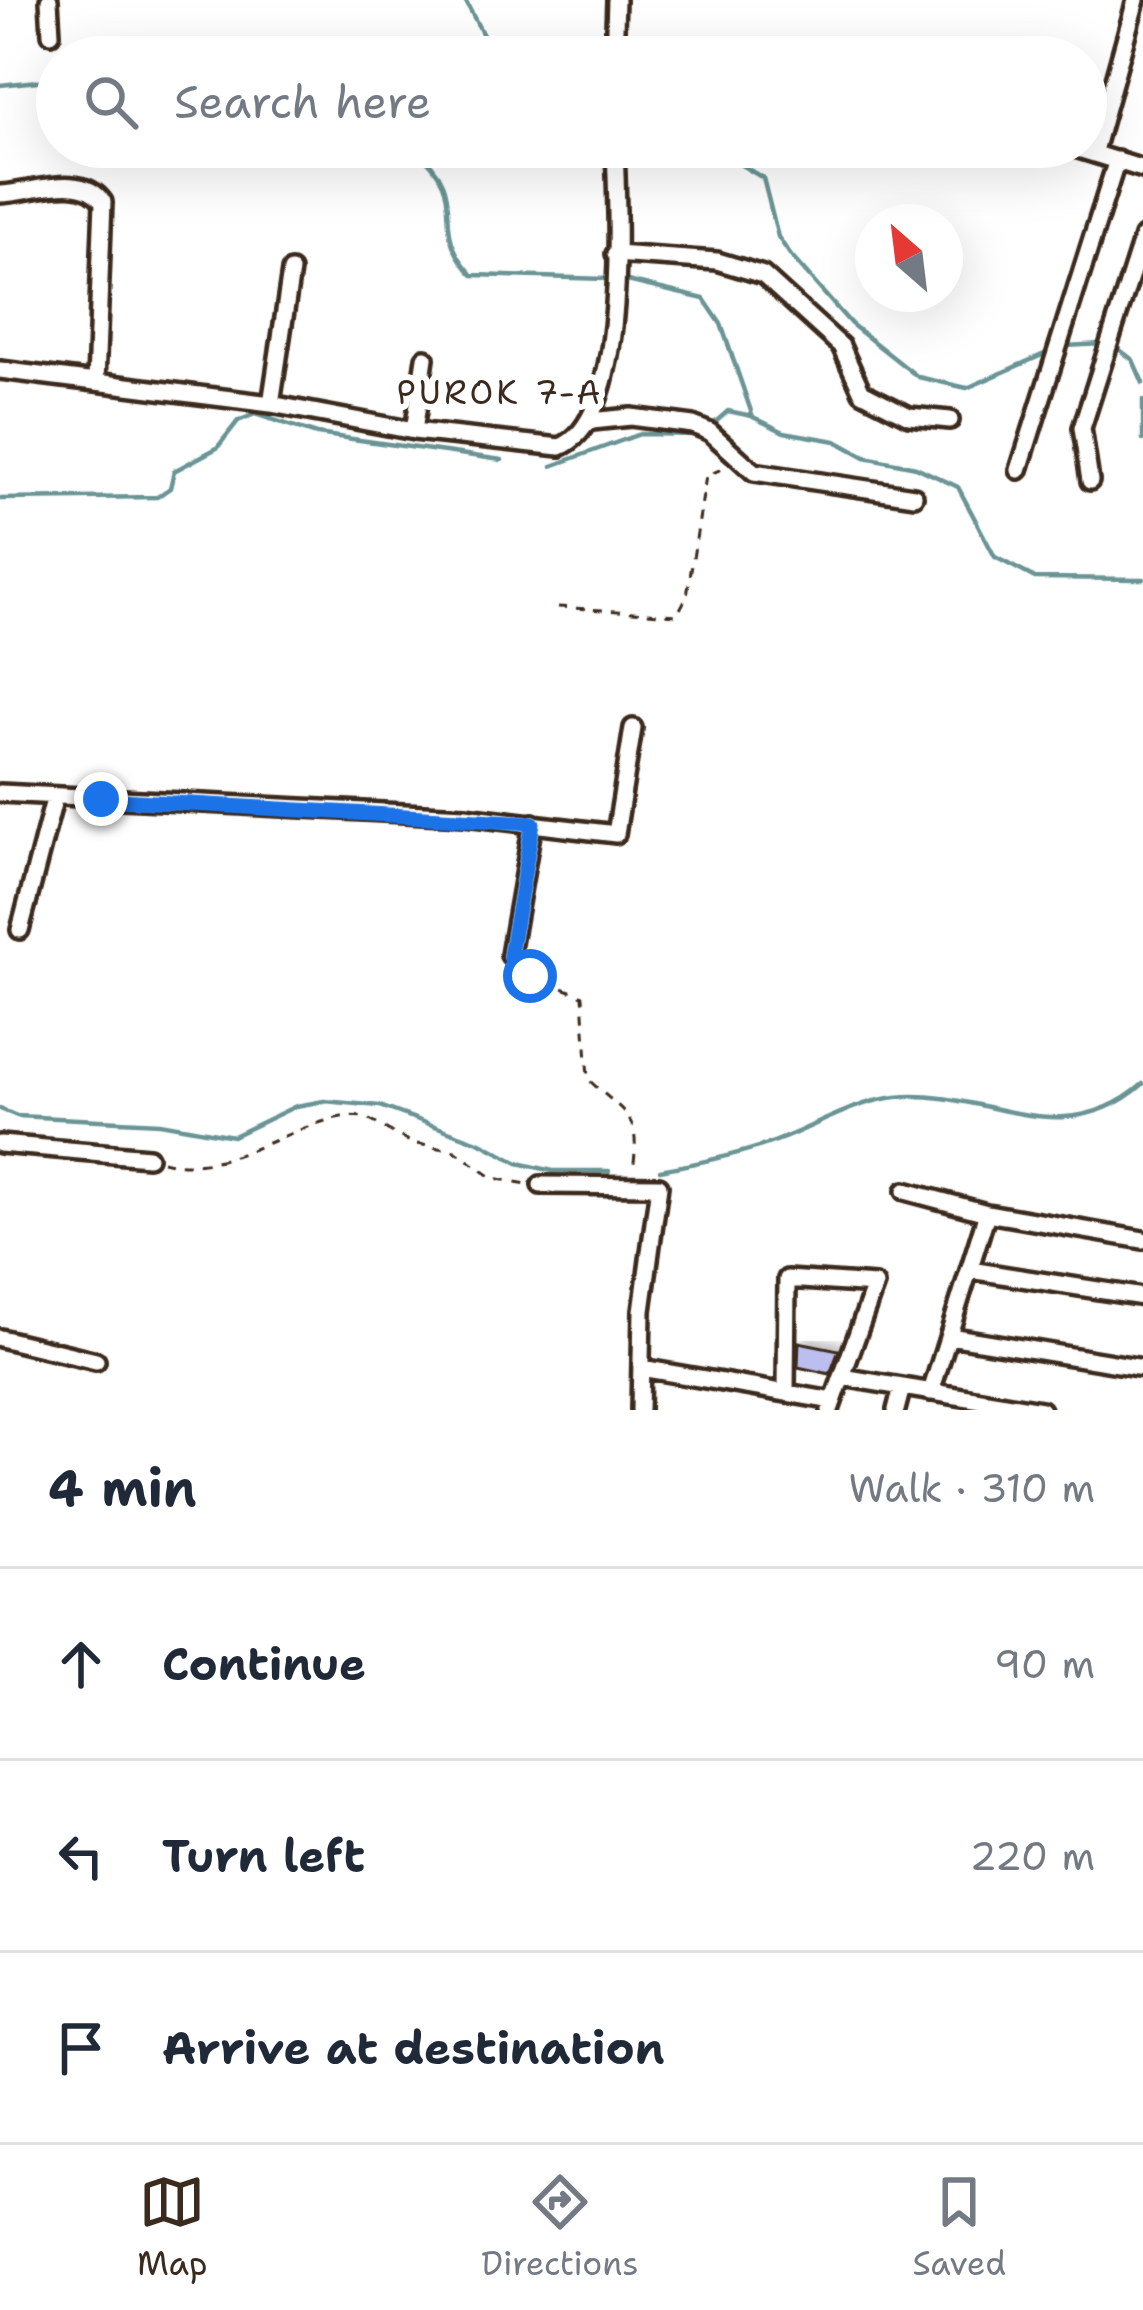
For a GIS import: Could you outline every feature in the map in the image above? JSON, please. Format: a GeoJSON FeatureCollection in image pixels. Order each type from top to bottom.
{"type":"FeatureCollection","features":[{"type":"Feature","properties":{"kind":"street"},"geometry":{"type":"LineString","coordinates":[[50,0],[51,34]]}},
{"type":"Feature","properties":{"kind":"street"},"geometry":{"type":"LineString","coordinates":[[615,36],[616,0]]}},
{"type":"Feature","properties":{"kind":"street"},"geometry":{"type":"LineString","coordinates":[[1107,104],[1136,0]]}},
{"type":"Feature","properties":{"kind":"street"},"geometry":{"type":"LineString","coordinates":[[1107,156],[1143,170]]}},
{"type":"Feature","properties":{"kind":"street"},"geometry":{"type":"LineString","coordinates":[[1018,470],[1117,160]]}},
{"type":"Feature","properties":{"kind":"street"},"geometry":{"type":"LineString","coordinates":[[592,421],[612,322],[615,168]]}},
{"type":"Feature","properties":{"kind":"street"},"geometry":{"type":"LineString","coordinates":[[0,194],[86,186],[103,202],[96,382]]}},
{"type":"Feature","properties":{"kind":"street"},"geometry":{"type":"LineString","coordinates":[[1090,481],[1082,428],[1143,237]]}},
{"type":"Feature","properties":{"kind":"street"},"geometry":{"type":"LineString","coordinates":[[615,254],[717,261],[763,274],[841,346],[862,392],[909,416],[950,420]]}},
{"type":"Feature","properties":{"kind":"street"},"geometry":{"type":"LineString","coordinates":[[271,404],[291,271]]}},
{"type":"Feature","properties":{"kind":"street"},"geometry":{"type":"LineString","coordinates":[[414,431],[425,358]]}},
{"type":"Feature","properties":{"kind":"street"},"geometry":{"type":"LineString","coordinates":[[0,370],[271,404],[414,431],[560,446],[592,421],[631,417],[693,425],[723,442],[740,464],[776,478],[914,496]]}},
{"type":"Feature","properties":{"kind":"street"},"geometry":{"type":"LineString","coordinates":[[0,793],[533,823],[616,834],[633,728]]}},
{"type":"Feature","properties":{"kind":"street"},"geometry":{"type":"LineString","coordinates":[[20,930],[55,796]]}},
{"type":"Feature","properties":{"kind":"street"},"geometry":{"type":"LineString","coordinates":[[510,955],[533,823]]}},
{"type":"Feature","properties":{"kind":"street"},"geometry":{"type":"LineString","coordinates":[[0,1144],[148,1157]]}},
{"type":"Feature","properties":{"kind":"street"},"geometry":{"type":"LineString","coordinates":[[541,1185],[659,1186],[642,1310],[640,1410]]}},
{"type":"Feature","properties":{"kind":"street"},"geometry":{"type":"LineString","coordinates":[[905,1191],[987,1214],[1143,1240]]}},
{"type":"Feature","properties":{"kind":"street"},"geometry":{"type":"LineString","coordinates":[[931,1391],[987,1214]]}},
{"type":"Feature","properties":{"kind":"street"},"geometry":{"type":"LineString","coordinates":[[970,1270],[1143,1297]]}},
{"type":"Feature","properties":{"kind":"street"},"geometry":{"type":"LineString","coordinates":[[641,1368],[786,1392],[831,1406],[875,1286],[787,1280],[786,1392]]}},
{"type":"Feature","properties":{"kind":"street"},"geometry":{"type":"LineString","coordinates":[[949,1336],[1143,1367]]}},
{"type":"Feature","properties":{"kind":"street"},"geometry":{"type":"LineString","coordinates":[[0,1338],[96,1361]]}},
{"type":"Feature","properties":{"kind":"street"},"geometry":{"type":"LineString","coordinates":[[842,1377],[1040,1410]]}},
{"type":"Feature","properties":{"kind":"street"},"geometry":{"type":"LineString","coordinates":[[896,1410],[902,1387]]}},
{"type":"Feature","properties":{"kind":"path"},"geometry":{"type":"LineString","coordinates":[[557,607],[677,615],[687,596],[706,476],[740,464]]}},
{"type":"Feature","properties":{"kind":"path"},"geometry":{"type":"LineString","coordinates":[[510,955],[519,973],[583,996],[588,1079],[620,1103],[633,1123],[630,1186]]}},
{"type":"Feature","properties":{"kind":"path"},"geometry":{"type":"LineString","coordinates":[[148,1157],[182,1166],[217,1162],[347,1116],[364,1117],[412,1143],[455,1151],[493,1178],[541,1185]]}},
{"type":"Feature","properties":{"kind":"building"},"geometry":{"type":"Polygon","coordinates":[[[799,1342],[839,1350],[830,1374],[798,1367],[799,1342]]]}},
{"type":"Feature","properties":{"kind":"waterway"},"geometry":{"type":"LineString","coordinates":[[465,0],[483,36]]}},
{"type":"Feature","properties":{"kind":"waterway"},"geometry":{"type":"LineString","coordinates":[[0,85],[36,81]]}},
{"type":"Feature","properties":{"kind":"waterway"},"geometry":{"type":"LineString","coordinates":[[433,168],[447,197],[452,241],[473,275],[607,279]]}},
{"type":"Feature","properties":{"kind":"waterway"},"geometry":{"type":"LineString","coordinates":[[746,168],[763,178],[778,237],[791,256],[851,324],[918,377],[967,388],[1049,352]]}},
{"type":"Feature","properties":{"kind":"waterway"},"geometry":{"type":"LineString","coordinates":[[623,280],[704,299],[721,324],[753,417],[784,432],[836,441],[865,457],[916,467],[958,487],[995,557],[1035,578],[1143,579]]}},
{"type":"Feature","properties":{"kind":"waterway"},"geometry":{"type":"LineString","coordinates":[[1066,346],[1102,344]]}},
{"type":"Feature","properties":{"kind":"waterway"},"geometry":{"type":"LineString","coordinates":[[1116,347],[1133,360],[1143,383]]}},
{"type":"Feature","properties":{"kind":"waterway"},"geometry":{"type":"LineString","coordinates":[[1143,400],[1143,440]]}},
{"type":"Feature","properties":{"kind":"waterway"},"geometry":{"type":"LineString","coordinates":[[711,426],[728,411],[752,416]]}},
{"type":"Feature","properties":{"kind":"waterway"},"geometry":{"type":"LineString","coordinates":[[0,499],[157,497],[170,488],[174,471],[217,448],[238,421],[255,414],[317,434],[502,460]]}},
{"type":"Feature","properties":{"kind":"waterway"},"geometry":{"type":"LineString","coordinates":[[552,466],[640,434],[701,435]]}},
{"type":"Feature","properties":{"kind":"waterway"},"geometry":{"type":"LineString","coordinates":[[660,1170],[762,1146],[850,1109],[896,1097],[928,1097],[1051,1117],[1082,1115],[1112,1105],[1143,1084]]}},
{"type":"Feature","properties":{"kind":"waterway"},"geometry":{"type":"LineString","coordinates":[[0,1109],[17,1116],[160,1123],[233,1136],[296,1106],[324,1101],[380,1106],[481,1143],[518,1163],[553,1171],[609,1171]]}},
{"type":"Feature","properties":{"kind":"district","name":"PUROK 7-A"},"geometry":{"type":"Point","coordinates":[500,392]}},
{"type":"Feature","properties":{"kind":"route"},"geometry":{"type":"LineString","coordinates":[[101,799],[533,823],[510,955],[513,968],[530,976]]}}]}
